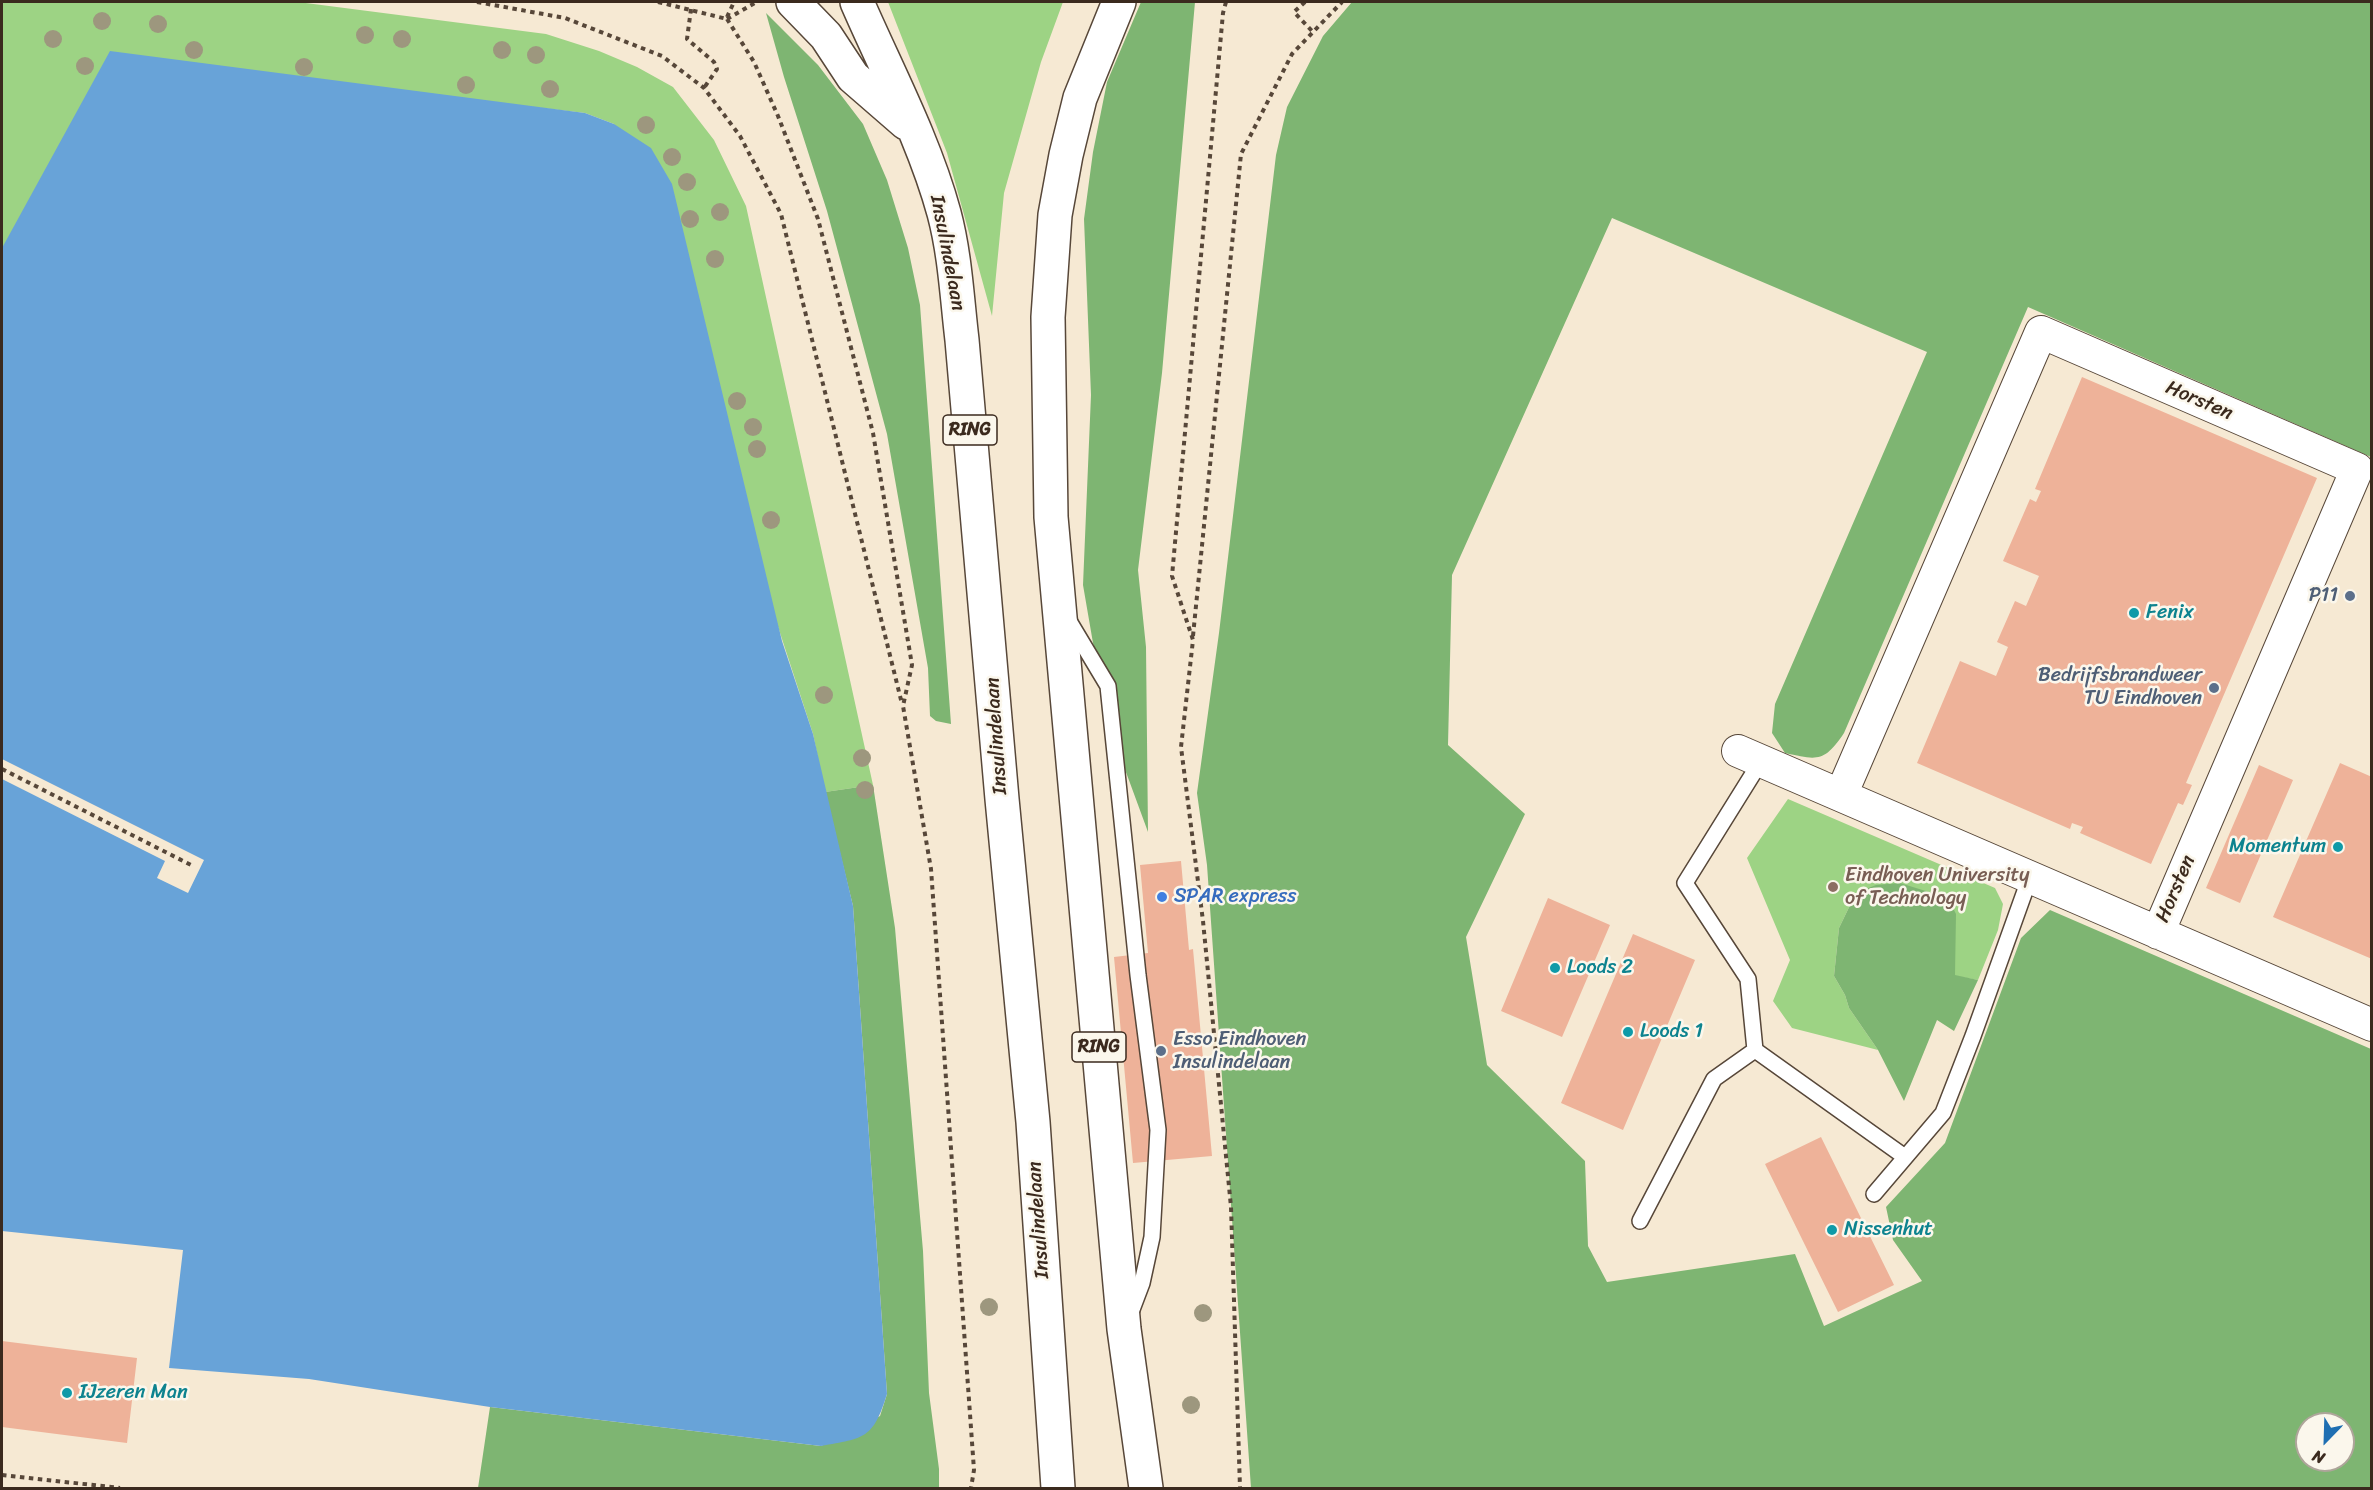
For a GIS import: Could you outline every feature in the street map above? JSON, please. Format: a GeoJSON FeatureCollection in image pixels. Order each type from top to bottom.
{"type":"FeatureCollection","features":[{"type":"Feature","properties":{"kind":"main road"},"geometry":{"type":"LineString","coordinates":[[793,2],[826,36],[853,77],[914,130]]}},
{"type":"Feature","properties":{"kind":"main road","name":"Insulindelaan"},"geometry":{"type":"LineString","coordinates":[[856,2],[914,130],[944,214],[962,340],[1033,1122],[1058,1488]]}},
{"type":"Feature","properties":{"kind":"main road","name":"RING"},"geometry":{"type":"LineString","coordinates":[[1119,2],[1080,98],[1055,215],[1048,317],[1051,517],[1124,1329],[1146,1488]]}},
{"type":"Feature","properties":{"kind":"street","name":"Horsten"},"geometry":{"type":"LineString","coordinates":[[1841,795],[2041,332],[2357,469],[2158,933]]}},
{"type":"Feature","properties":{"kind":"street","name":"Horsten"},"geometry":{"type":"LineString","coordinates":[[1750,756],[2372,1025]]}},
{"type":"Feature","properties":{"kind":"lane"},"geometry":{"type":"LineString","coordinates":[[1058,604],[1108,686],[1138,975],[1158,1130],[1152,1238],[1142,1283],[1124,1329]]}},
{"type":"Feature","properties":{"kind":"lane"},"geometry":{"type":"LineString","coordinates":[[1750,756],[1685,883],[1748,979],[1755,1050],[1905,1157]]}},
{"type":"Feature","properties":{"kind":"lane"},"geometry":{"type":"LineString","coordinates":[[1874,1194],[1942,1113],[1973,1036],[2030,877]]}},
{"type":"Feature","properties":{"kind":"lane"},"geometry":{"type":"LineString","coordinates":[[1640,1221],[1714,1079],[1755,1050]]}},
{"type":"Feature","properties":{"kind":"path"},"geometry":{"type":"LineString","coordinates":[[477,2],[565,18],[662,56],[704,88],[740,136],[781,214],[903,706],[931,869],[973,1458],[971,1488]]}},
{"type":"Feature","properties":{"kind":"path"},"geometry":{"type":"LineString","coordinates":[[658,2],[727,19],[754,62],[778,116],[818,219],[873,433],[912,665],[903,706]]}},
{"type":"Feature","properties":{"kind":"path"},"geometry":{"type":"LineString","coordinates":[[727,19],[734,2]]}},
{"type":"Feature","properties":{"kind":"path"},"geometry":{"type":"LineString","coordinates":[[727,19],[757,2]]}},
{"type":"Feature","properties":{"kind":"path"},"geometry":{"type":"LineString","coordinates":[[1193,640],[1172,576],[1209,148],[1222,13],[1226,2]]}},
{"type":"Feature","properties":{"kind":"path"},"geometry":{"type":"LineString","coordinates":[[1305,2],[1294,12],[1313,32]]}},
{"type":"Feature","properties":{"kind":"path"},"geometry":{"type":"LineString","coordinates":[[1240,1488],[1231,1207],[1203,921],[1181,747],[1201,577],[1241,154],[1292,54],[1342,2]]}},
{"type":"Feature","properties":{"kind":"path"},"geometry":{"type":"LineString","coordinates":[[691,9],[687,39],[714,62],[717,69],[704,88]]}},
{"type":"Feature","properties":{"kind":"path"},"geometry":{"type":"LineString","coordinates":[[2,769],[193,866]]}},
{"type":"Feature","properties":{"kind":"path"},"geometry":{"type":"LineString","coordinates":[[2,1475],[120,1488]]}},
{"type":"Feature","properties":{"kind":"green space"},"geometry":{"type":"Polygon","coordinates":[[[2,2],[298,2],[546,34],[599,51],[637,67],[673,87],[714,140],[746,206],[873,785],[825,792],[813,734],[614,124],[585,113],[499,103],[2,248],[2,2]]]}},
{"type":"Feature","properties":{"kind":"green space"},"geometry":{"type":"Polygon","coordinates":[[[888,2],[1063,2],[1041,62],[1004,193],[992,316],[947,153],[888,2]]]}},
{"type":"Feature","properties":{"kind":"green space"},"geometry":{"type":"Polygon","coordinates":[[[1141,2],[1195,2],[1162,373],[1138,570],[1146,647],[1148,832],[1123,764],[1093,643],[1083,585],[1091,395],[1084,219],[1093,152],[1107,82],[1141,2]]]}},
{"type":"Feature","properties":{"kind":"green space"},"geometry":{"type":"Polygon","coordinates":[[[1352,2],[2371,2],[2371,457],[2028,307],[1844,733],[1831,750],[1819,757],[1812,758],[1785,753],[1772,733],[1775,704],[1927,352],[1612,218],[1452,575],[1448,745],[1525,814],[1466,937],[1487,1065],[1585,1161],[1588,1246],[1607,1282],[1795,1254],[1824,1326],[1922,1281],[1893,1240],[1886,1207],[1945,1143],[2021,938],[2050,910],[2371,1049],[2371,1488],[1251,1488],[1207,865],[1197,793],[1219,633],[1276,155],[1287,107],[1323,36],[1352,2]]]}},
{"type":"Feature","properties":{"kind":"green space"},"geometry":{"type":"Polygon","coordinates":[[[766,13],[818,65],[863,124],[887,180],[908,248],[920,305],[951,724],[936,721],[930,716],[928,668],[887,434],[827,211],[766,13]]]}},
{"type":"Feature","properties":{"kind":"green space"},"geometry":{"type":"Polygon","coordinates":[[[873,785],[895,928],[923,1251],[929,1393],[939,1469],[939,1488],[478,1488],[490,1407],[821,1446],[880,1416],[887,1394],[853,906],[825,792],[873,785]]]}},
{"type":"Feature","properties":{"kind":"green space"},"geometry":{"type":"Polygon","coordinates":[[[1788,799],[1995,888],[2003,904],[1998,930],[1978,980],[1955,976],[1954,949],[1853,899],[1839,928],[1834,976],[1845,995],[1849,1008],[1878,1050],[1792,1028],[1773,1001],[1790,960],[1747,858],[1788,799]]]}},
{"type":"Feature","properties":{"kind":"green space"},"geometry":{"type":"Polygon","coordinates":[[[1900,883],[1948,898],[1956,914],[1955,975],[1978,980],[1954,1031],[1937,1020],[1904,1101],[1878,1050],[1849,1008],[1845,995],[1834,976],[1839,928],[1853,899],[1861,891],[1876,885],[1900,883]]]}},
{"type":"Feature","properties":{"kind":"water","name":"IJzeren Man"},"geometry":{"type":"Polygon","coordinates":[[[110,51],[585,113],[614,124],[651,148],[672,184],[782,641],[813,734],[853,906],[887,1394],[872,1428],[858,1438],[821,1446],[490,1407],[309,1379],[169,1368],[183,1250],[2,1231],[2,248],[110,51]]]}},
{"type":"Feature","properties":{"kind":"pier"},"geometry":{"type":"Polygon","coordinates":[[[2,759],[204,860],[188,893],[157,878],[165,861],[2,779],[2,759]]]}},
{"type":"Feature","properties":{"kind":"building","name":"Fenix"},"geometry":{"type":"Polygon","coordinates":[[[2082,377],[2317,478],[2186,783],[2192,785],[2183,805],[2178,803],[2151,864],[2080,833],[2083,827],[2072,823],[2070,829],[1917,763],[1960,661],[1996,676],[2008,647],[1997,642],[2015,601],[2026,606],[2039,576],[2003,561],[2030,499],[2036,502],[2041,491],[2035,489],[2082,377]]]}},
{"type":"Feature","properties":{"kind":"building","name":"Momentum"},"geometry":{"type":"Polygon","coordinates":[[[2340,763],[2372,777],[2372,959],[2273,917],[2340,763]]]}},
{"type":"Feature","properties":{"kind":"building"},"geometry":{"type":"Polygon","coordinates":[[[2259,765],[2293,780],[2240,903],[2206,888],[2259,765]]]}},
{"type":"Feature","properties":{"kind":"building"},"geometry":{"type":"Polygon","coordinates":[[[1181,861],[1189,950],[1193,949],[1212,1156],[1133,1163],[1114,957],[1148,953],[1140,865],[1181,861]]]}},
{"type":"Feature","properties":{"kind":"building","name":"Loods 2"},"geometry":{"type":"Polygon","coordinates":[[[1548,898],[1610,925],[1562,1037],[1501,1011],[1548,898]]]}},
{"type":"Feature","properties":{"kind":"building","name":"Loods 1"},"geometry":{"type":"Polygon","coordinates":[[[1633,934],[1695,960],[1623,1130],[1561,1103],[1633,934]]]}},
{"type":"Feature","properties":{"kind":"building","name":"Nissenhut"},"geometry":{"type":"Polygon","coordinates":[[[1821,1137],[1894,1285],[1838,1312],[1765,1164],[1821,1137]]]}},
{"type":"Feature","properties":{"kind":"building","name":"IJzeren Man"},"geometry":{"type":"Polygon","coordinates":[[[2,1341],[137,1358],[127,1443],[2,1427],[2,1341]]]}},
{"type":"Feature","properties":{"kind":"place","name":"P11"},"geometry":{"type":"Point","coordinates":[2350,596]}},
{"type":"Feature","properties":{"kind":"place","name":"Fenix"},"geometry":{"type":"Point","coordinates":[2134,613]}},
{"type":"Feature","properties":{"kind":"place","name":"Bedrijfsbrandweer TU Eindhoven"},"geometry":{"type":"Point","coordinates":[2214,688]}},
{"type":"Feature","properties":{"kind":"place","name":"Momentum"},"geometry":{"type":"Point","coordinates":[2338,847]}},
{"type":"Feature","properties":{"kind":"place","name":"Eindhoven University of Technology"},"geometry":{"type":"Point","coordinates":[1833,887]}},
{"type":"Feature","properties":{"kind":"place","name":"SPAR express"},"geometry":{"type":"Point","coordinates":[1162,897]}},
{"type":"Feature","properties":{"kind":"place","name":"Loods 2"},"geometry":{"type":"Point","coordinates":[1555,968]}},
{"type":"Feature","properties":{"kind":"place","name":"Loods 1"},"geometry":{"type":"Point","coordinates":[1628,1032]}},
{"type":"Feature","properties":{"kind":"place","name":"Esso Eindhoven Insulindelaan"},"geometry":{"type":"Point","coordinates":[1161,1051]}},
{"type":"Feature","properties":{"kind":"place","name":"Nissenhut"},"geometry":{"type":"Point","coordinates":[1832,1230]}},
{"type":"Feature","properties":{"kind":"place","name":"IJzeren Man"},"geometry":{"type":"Point","coordinates":[67,1393]}}]}
